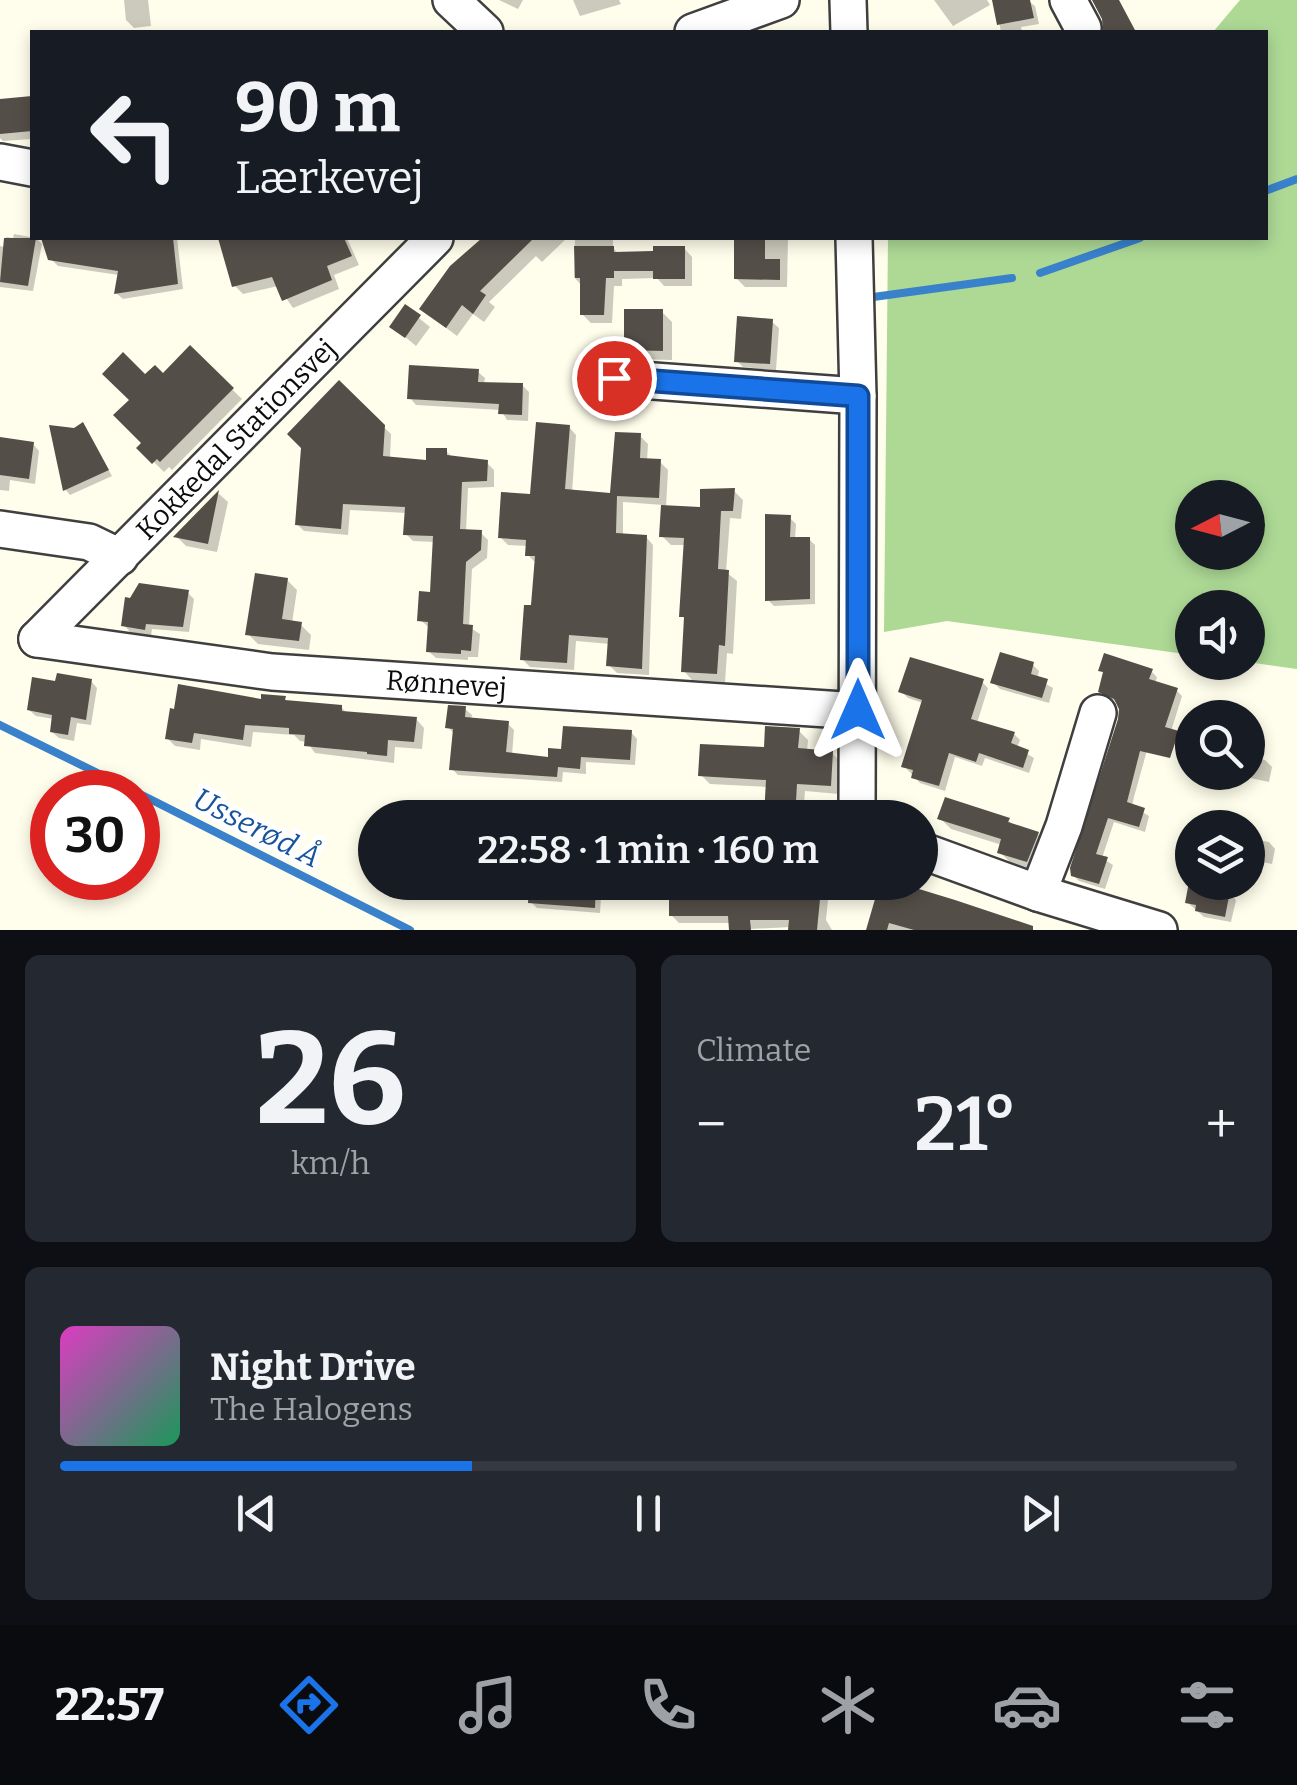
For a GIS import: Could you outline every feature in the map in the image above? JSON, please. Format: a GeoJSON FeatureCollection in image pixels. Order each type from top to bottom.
{"type":"FeatureCollection","features":[{"type":"Feature","properties":{"kind":"street"},"geometry":{"type":"LineString","coordinates":[[451,0],[483,30]]}},
{"type":"Feature","properties":{"kind":"street"},"geometry":{"type":"LineString","coordinates":[[698,30],[781,0]]}},
{"type":"Feature","properties":{"kind":"street"},"geometry":{"type":"LineString","coordinates":[[848,0],[849,30]]}},
{"type":"Feature","properties":{"kind":"street"},"geometry":{"type":"LineString","coordinates":[[0,162],[30,168]]}},
{"type":"Feature","properties":{"kind":"street","name":"Kokkedal Stationsvej"},"geometry":{"type":"LineString","coordinates":[[38,639],[433,240]]}},
{"type":"Feature","properties":{"kind":"street"},"geometry":{"type":"LineString","coordinates":[[854,240],[858,396],[857,800]]}},
{"type":"Feature","properties":{"kind":"street"},"geometry":{"type":"LineString","coordinates":[[614,378],[858,396]]}},
{"type":"Feature","properties":{"kind":"street"},"geometry":{"type":"LineString","coordinates":[[0,529],[89,542],[120,557]]}},
{"type":"Feature","properties":{"kind":"street","name":"Rønnevej"},"geometry":{"type":"LineString","coordinates":[[38,639],[272,672],[858,710]]}},
{"type":"Feature","properties":{"kind":"street"},"geometry":{"type":"LineString","coordinates":[[1038,893],[1064,826],[1098,713]]}},
{"type":"Feature","properties":{"kind":"street"},"geometry":{"type":"LineString","coordinates":[[938,857],[1158,930]]}},
{"type":"Feature","properties":{"kind":"green space"},"geometry":{"type":"Polygon","coordinates":[[[1240,0],[1297,0],[1297,669],[1265,665],[1265,590],[1175,590],[1175,653],[947,621],[884,632],[888,240],[1268,240],[1268,30],[1215,30],[1240,0]]]}},
{"type":"Feature","properties":{"kind":"building"},"geometry":{"type":"Polygon","coordinates":[[[992,0],[1030,0],[1034,18],[997,25],[992,0]]]}},
{"type":"Feature","properties":{"kind":"building"},"geometry":{"type":"Polygon","coordinates":[[[1092,0],[1119,0],[1135,30],[1103,30],[1092,0]]]}},
{"type":"Feature","properties":{"kind":"building"},"geometry":{"type":"Polygon","coordinates":[[[30,96],[30,131],[0,134],[0,99],[30,96]]]}},
{"type":"Feature","properties":{"kind":"building"},"geometry":{"type":"Polygon","coordinates":[[[4,238],[36,240],[28,286],[0,282],[4,238]]]}},
{"type":"Feature","properties":{"kind":"building"},"geometry":{"type":"Polygon","coordinates":[[[42,240],[173,240],[178,284],[114,294],[118,271],[48,260],[42,240]]]}},
{"type":"Feature","properties":{"kind":"building"},"geometry":{"type":"Polygon","coordinates":[[[219,240],[345,240],[352,256],[327,266],[332,280],[282,301],[272,277],[232,287],[219,240]]]}},
{"type":"Feature","properties":{"kind":"building"},"geometry":{"type":"Polygon","coordinates":[[[480,240],[532,240],[480,291],[486,295],[473,314],[462,305],[446,328],[419,309],[450,266],[480,240]]]}},
{"type":"Feature","properties":{"kind":"building"},"geometry":{"type":"Polygon","coordinates":[[[734,240],[765,240],[765,259],[780,259],[780,280],[734,279],[734,240]]]}},
{"type":"Feature","properties":{"kind":"building"},"geometry":{"type":"Polygon","coordinates":[[[574,246],[614,246],[614,252],[685,246],[685,279],[653,279],[653,271],[614,271],[614,278],[606,278],[604,315],[580,315],[580,278],[575,278],[574,246]]]}},
{"type":"Feature","properties":{"kind":"building"},"geometry":{"type":"Polygon","coordinates":[[[405,304],[421,315],[405,338],[389,327],[405,304]]]}},
{"type":"Feature","properties":{"kind":"building"},"geometry":{"type":"Polygon","coordinates":[[[624,309],[663,309],[663,351],[624,350],[624,309]]]}},
{"type":"Feature","properties":{"kind":"building"},"geometry":{"type":"Polygon","coordinates":[[[737,316],[773,319],[770,364],[734,362],[737,316]]]}},
{"type":"Feature","properties":{"kind":"building"},"geometry":{"type":"Polygon","coordinates":[[[190,345],[234,388],[160,462],[157,459],[152,464],[136,448],[141,443],[113,415],[129,400],[102,374],[123,352],[145,374],[155,365],[163,373],[190,345]]]}},
{"type":"Feature","properties":{"kind":"building"},"geometry":{"type":"Polygon","coordinates":[[[409,365],[479,369],[478,382],[523,383],[522,415],[498,414],[499,404],[407,399],[409,365]]]}},
{"type":"Feature","properties":{"kind":"building"},"geometry":{"type":"Polygon","coordinates":[[[339,380],[385,425],[383,456],[426,460],[426,448],[447,448],[447,455],[488,460],[487,481],[462,482],[460,529],[482,530],[481,550],[466,562],[463,624],[473,625],[471,651],[426,652],[428,622],[417,621],[419,591],[430,592],[433,536],[403,535],[405,507],[343,504],[341,529],[295,525],[301,448],[287,434],[339,380]]]}},
{"type":"Feature","properties":{"kind":"building"},"geometry":{"type":"Polygon","coordinates":[[[83,422],[109,470],[63,491],[49,425],[74,428],[83,422]]]}},
{"type":"Feature","properties":{"kind":"building"},"geometry":{"type":"Polygon","coordinates":[[[536,422],[570,425],[565,489],[610,493],[615,432],[641,433],[640,458],[661,459],[659,498],[617,496],[616,533],[647,535],[642,669],[606,666],[608,638],[569,635],[567,663],[520,660],[524,605],[531,605],[535,556],[525,556],[526,540],[498,538],[501,492],[530,494],[536,422]]]}},
{"type":"Feature","properties":{"kind":"building"},"geometry":{"type":"Polygon","coordinates":[[[0,437],[34,442],[29,479],[0,475],[0,437]]]}},
{"type":"Feature","properties":{"kind":"building"},"geometry":{"type":"Polygon","coordinates":[[[735,488],[733,511],[721,511],[718,569],[729,570],[725,646],[719,645],[717,674],[681,672],[684,617],[679,617],[684,538],[659,537],[661,505],[700,507],[700,489],[735,488]]]}},
{"type":"Feature","properties":{"kind":"building"},"geometry":{"type":"Polygon","coordinates":[[[219,490],[208,544],[173,537],[219,490]]]}},
{"type":"Feature","properties":{"kind":"building"},"geometry":{"type":"Polygon","coordinates":[[[765,514],[791,515],[790,537],[810,537],[810,599],[765,601],[765,514]]]}},
{"type":"Feature","properties":{"kind":"building"},"geometry":{"type":"Polygon","coordinates":[[[255,573],[288,578],[282,619],[302,622],[299,641],[245,635],[255,573]]]}},
{"type":"Feature","properties":{"kind":"building"},"geometry":{"type":"Polygon","coordinates":[[[139,583],[189,590],[183,627],[146,624],[145,630],[121,626],[125,597],[130,598],[139,583]]]}},
{"type":"Feature","properties":{"kind":"building"},"geometry":{"type":"Polygon","coordinates":[[[1000,652],[1034,662],[1031,674],[1048,679],[1042,698],[990,683],[1000,652]]]}},
{"type":"Feature","properties":{"kind":"building"},"geometry":{"type":"Polygon","coordinates":[[[1104,653],[1153,669],[1149,679],[1178,688],[1165,727],[1175,730],[1170,758],[1140,751],[1127,802],[1145,808],[1139,827],[1108,818],[1096,854],[1108,857],[1099,884],[1071,876],[1070,868],[1118,719],[1114,699],[1098,692],[1103,672],[1098,671],[1104,653]]]}},
{"type":"Feature","properties":{"kind":"building"},"geometry":{"type":"Polygon","coordinates":[[[910,657],[984,679],[971,719],[1015,732],[1011,743],[1029,750],[1023,768],[979,753],[976,762],[949,753],[939,786],[911,778],[913,770],[901,767],[922,700],[898,692],[910,657]]]}},
{"type":"Feature","properties":{"kind":"building"},"geometry":{"type":"Polygon","coordinates":[[[57,673],[92,679],[86,720],[71,717],[68,735],[50,732],[52,715],[27,710],[32,677],[55,681],[57,673]]]}},
{"type":"Feature","properties":{"kind":"building"},"geometry":{"type":"Polygon","coordinates":[[[178,684],[261,699],[261,694],[342,705],[342,711],[417,717],[414,742],[388,740],[387,756],[367,754],[304,746],[305,735],[289,734],[289,728],[245,725],[243,740],[194,733],[192,743],[165,739],[178,684]]]}},
{"type":"Feature","properties":{"kind":"building"},"geometry":{"type":"Polygon","coordinates":[[[448,705],[466,706],[465,717],[509,721],[506,752],[548,757],[548,748],[561,749],[563,726],[632,730],[630,760],[581,757],[580,769],[558,767],[557,777],[449,770],[453,729],[445,728],[448,705]]]}},
{"type":"Feature","properties":{"kind":"building"},"geometry":{"type":"Polygon","coordinates":[[[765,726],[800,728],[798,748],[833,751],[831,786],[797,784],[796,800],[765,800],[766,780],[698,776],[700,744],[764,747],[765,726]]]}},
{"type":"Feature","properties":{"kind":"building"},"geometry":{"type":"Polygon","coordinates":[[[945,797],[1010,818],[1008,822],[1039,832],[1027,862],[997,853],[1001,839],[938,816],[945,797]]]}},
{"type":"Feature","properties":{"kind":"building"},"geometry":{"type":"Polygon","coordinates":[[[938,895],[1033,926],[1033,930],[914,930],[889,923],[887,930],[866,930],[875,900],[938,900],[938,895]]]}},
{"type":"Feature","properties":{"kind":"building"},"geometry":{"type":"Polygon","coordinates":[[[528,900],[595,900],[595,908],[528,900]]]}},
{"type":"Feature","properties":{"kind":"building"},"geometry":{"type":"Polygon","coordinates":[[[669,900],[820,900],[817,930],[788,930],[789,920],[750,920],[751,930],[729,930],[728,916],[669,916],[669,900]]]}},
{"type":"Feature","properties":{"kind":"building"},"geometry":{"type":"Polygon","coordinates":[[[1228,900],[1225,917],[1195,911],[1196,905],[1185,903],[1228,900]]]}},
{"type":"Feature","properties":{"kind":"waterway"},"geometry":{"type":"LineString","coordinates":[[1268,190],[1297,179]]}},
{"type":"Feature","properties":{"kind":"waterway"},"geometry":{"type":"LineString","coordinates":[[1040,273],[1134,240]]}},
{"type":"Feature","properties":{"kind":"waterway"},"geometry":{"type":"LineString","coordinates":[[866,298],[1012,278]]}},
{"type":"Feature","properties":{"kind":"waterway","name":"Usserød Å"},"geometry":{"type":"LineString","coordinates":[[0,725],[91,770]]}},
{"type":"Feature","properties":{"kind":"waterway","name":"Usserød Å"},"geometry":{"type":"LineString","coordinates":[[160,804],[410,930]]}},
{"type":"Feature","properties":{"kind":"route"},"geometry":{"type":"LineString","coordinates":[[614,378],[858,396],[858,710]]}}]}
